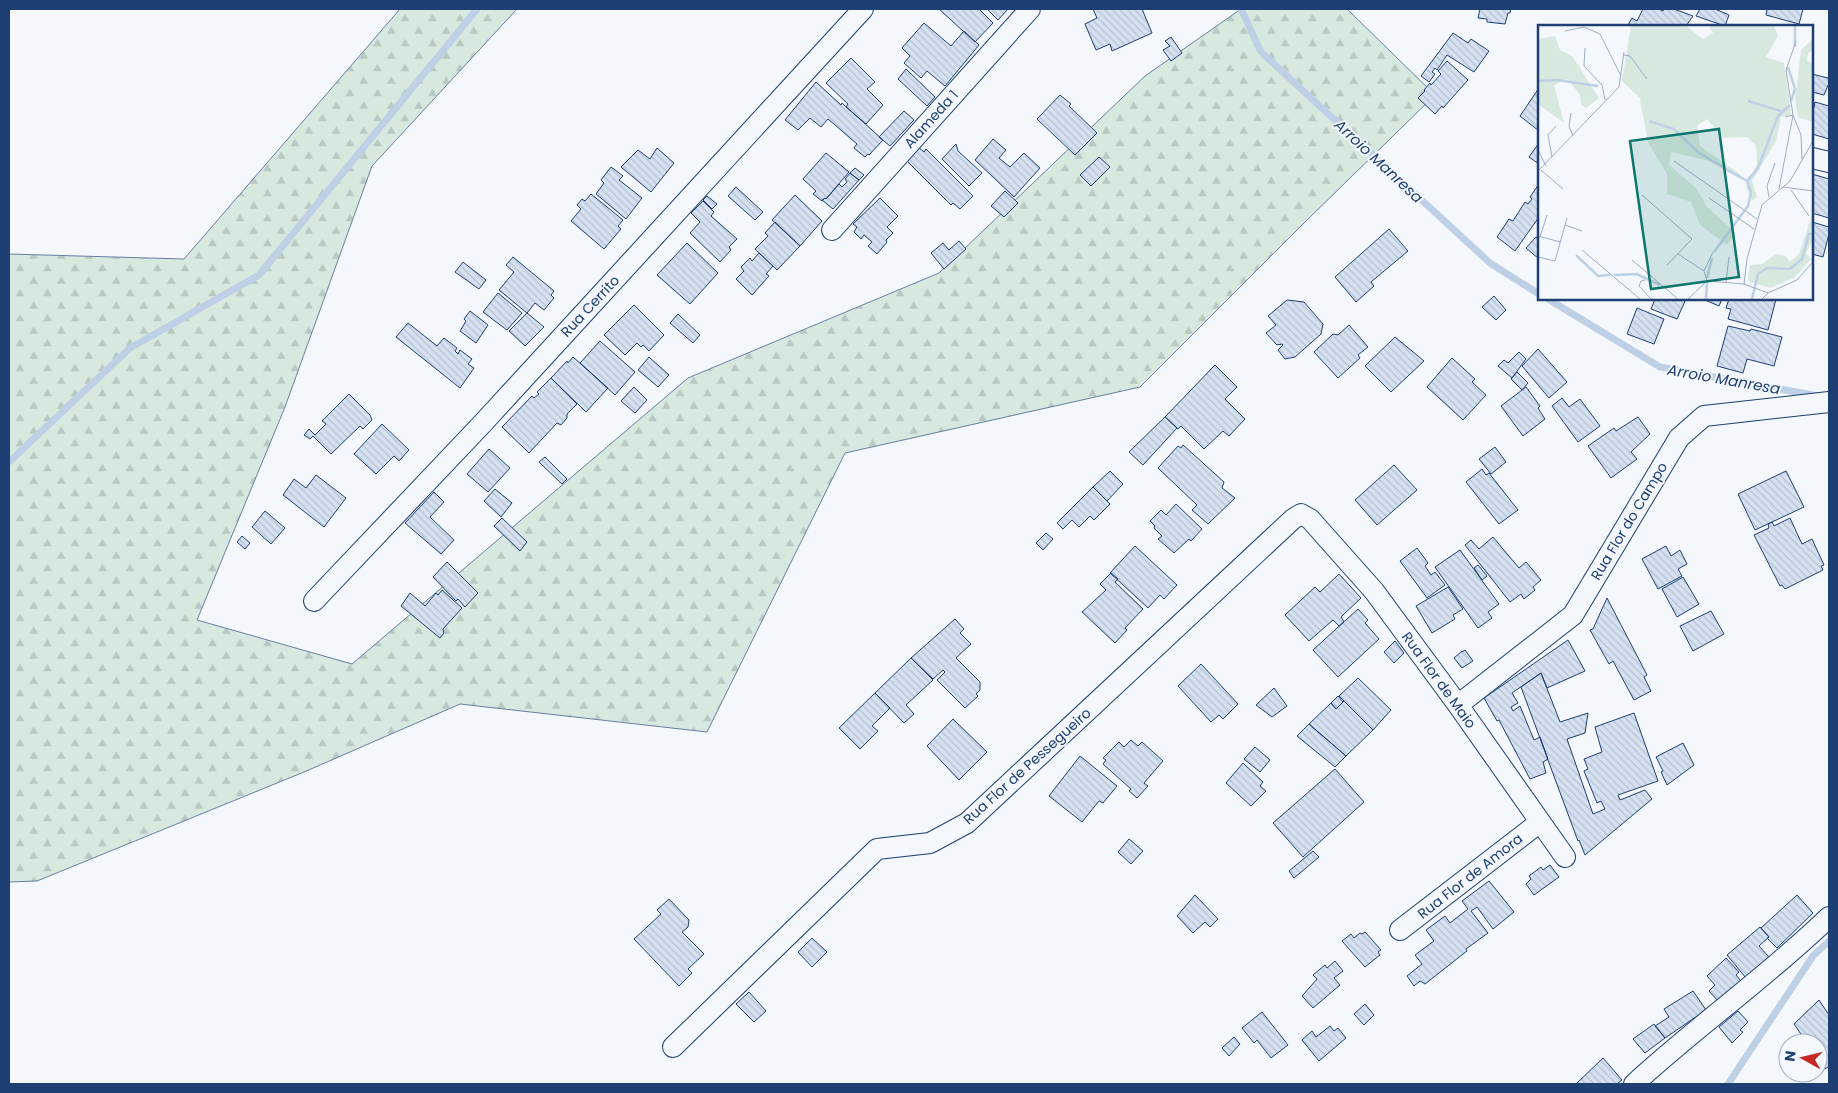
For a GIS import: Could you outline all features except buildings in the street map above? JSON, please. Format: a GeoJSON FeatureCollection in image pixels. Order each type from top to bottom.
{"type":"FeatureCollection","features":[{"type":"Feature","properties":{"kind":"street","name":"Rua Cerrito"},"geometry":{"type":"LineString","coordinates":[[314,601],[483,423],[863,9]]}},
{"type":"Feature","properties":{"kind":"street","name":"Alameda 1"},"geometry":{"type":"LineString","coordinates":[[832,230],[1030,9]]}},
{"type":"Feature","properties":{"kind":"street"},"geometry":{"type":"LineString","coordinates":[[1813,158],[1829,162]]}},
{"type":"Feature","properties":{"kind":"street","name":"Rua Flor do Campo"},"geometry":{"type":"LineString","coordinates":[[1458,705],[1573,615],[1679,438],[1704,416],[1829,402]]}},
{"type":"Feature","properties":{"kind":"street","name":"Rua Flor de Maio"},"geometry":{"type":"LineString","coordinates":[[1301,514],[1310,519],[1374,591],[1458,705],[1565,857]]}},
{"type":"Feature","properties":{"kind":"street","name":"Rua Flor de Pessegueiro"},"geometry":{"type":"LineString","coordinates":[[673,1047],[877,849],[930,843],[967,823],[1293,519],[1301,514]]}},
{"type":"Feature","properties":{"kind":"street","name":"Rua Flor de Amora"},"geometry":{"type":"LineString","coordinates":[[1400,930],[1540,822]]}},
{"type":"Feature","properties":{"kind":"street"},"geometry":{"type":"LineString","coordinates":[[1634,1084],[1675,1047],[1734,1001],[1798,947],[1829,917]]}},
{"type":"Feature","properties":{"kind":"green space"},"geometry":{"type":"Polygon","coordinates":[[[400,9],[517,9],[372,166],[285,407],[197,620],[352,664],[688,378],[939,273],[1145,76],[1241,9],[1347,9],[1435,95],[1140,387],[845,453],[707,732],[460,704],[304,772],[37,881],[9,882],[9,254],[184,259],[400,9]]]}},
{"type":"Feature","properties":{"kind":"waterway"},"geometry":{"type":"LineString","coordinates":[[9,462],[130,348],[259,275],[477,9]]}},
{"type":"Feature","properties":{"kind":"waterway","name":"Arroio Manresa"},"geometry":{"type":"LineString","coordinates":[[1241,9],[1261,52],[1490,263],[1538,293]]}},
{"type":"Feature","properties":{"kind":"waterway","name":"Arroio Manresa"},"geometry":{"type":"LineString","coordinates":[[1550,300],[1660,367],[1818,396]]}},
{"type":"Feature","properties":{"kind":"waterway"},"geometry":{"type":"LineString","coordinates":[[1728,1084],[1813,956],[1829,941]]}}]}
